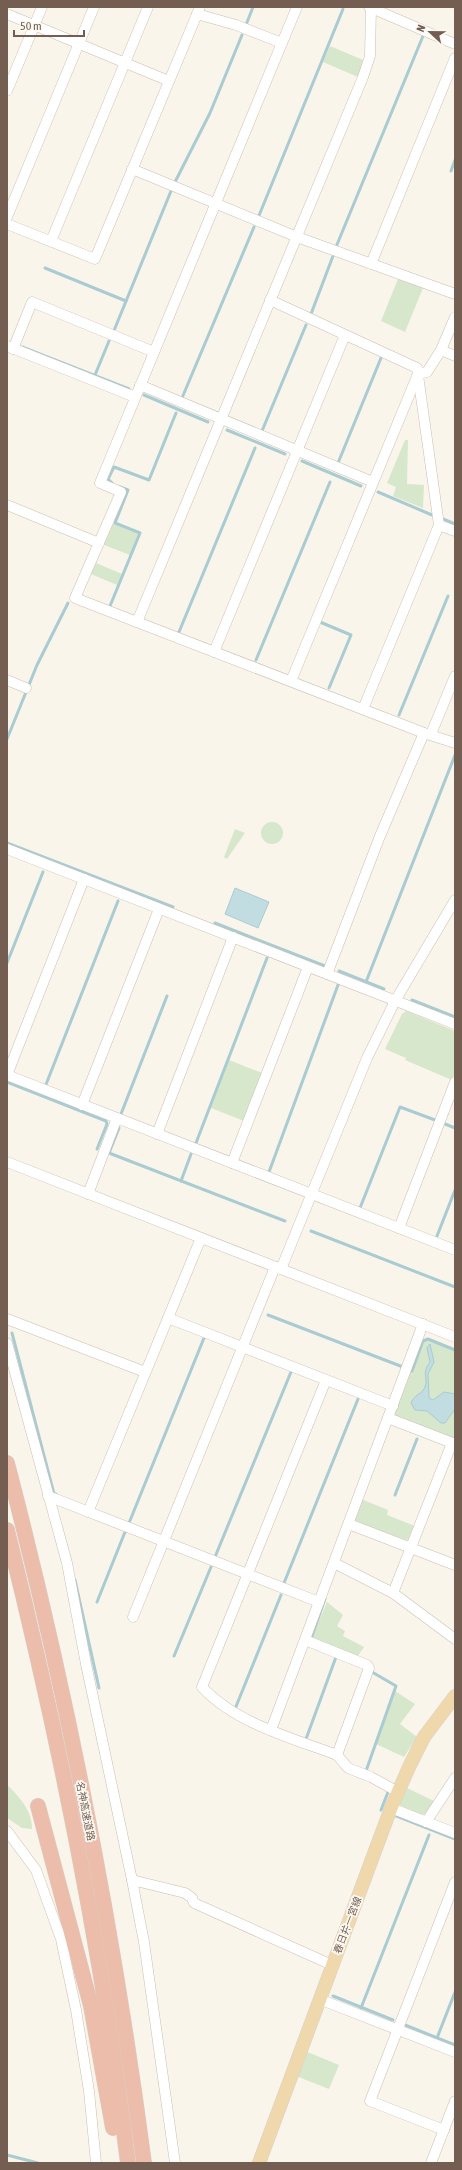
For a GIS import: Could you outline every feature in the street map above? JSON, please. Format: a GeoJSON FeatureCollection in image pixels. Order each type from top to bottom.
{"type":"FeatureCollection","features":[{"type":"Feature","properties":{"kind":"highway","name":"名神高速道路"},"geometry":{"type":"LineString","coordinates":[[7,1463],[57,1668],[110,1933],[144,2163]]}},
{"type":"Feature","properties":{"kind":"highway","name":"名神高速道路"},"geometry":{"type":"LineString","coordinates":[[7,1530],[39,1662],[62,1769],[111,2042],[128,2163]]}},
{"type":"Feature","properties":{"kind":"highway"},"geometry":{"type":"LineString","coordinates":[[38,1806],[91,2006],[119,2163]]}},
{"type":"Feature","properties":{"kind":"main road","name":"春日井一宮線"},"geometry":{"type":"LineString","coordinates":[[259,2163],[391,1808],[424,1738],[455,1696]]}},
{"type":"Feature","properties":{"kind":"street"},"geometry":{"type":"LineString","coordinates":[[7,91],[33,25],[42,7]]}},
{"type":"Feature","properties":{"kind":"street"},"geometry":{"type":"LineString","coordinates":[[7,217],[94,7]]}},
{"type":"Feature","properties":{"kind":"street"},"geometry":{"type":"LineString","coordinates":[[51,242],[148,7]]}},
{"type":"Feature","properties":{"kind":"street"},"geometry":{"type":"LineString","coordinates":[[297,7],[100,483],[121,492],[75,598],[455,743]]}},
{"type":"Feature","properties":{"kind":"street"},"geometry":{"type":"LineString","coordinates":[[137,622],[363,77],[370,56],[370,7],[455,44]]}},
{"type":"Feature","properties":{"kind":"street"},"geometry":{"type":"LineString","coordinates":[[7,224],[95,259],[198,10],[282,43]]}},
{"type":"Feature","properties":{"kind":"street"},"geometry":{"type":"LineString","coordinates":[[7,14],[169,81]]}},
{"type":"Feature","properties":{"kind":"street"},"geometry":{"type":"LineString","coordinates":[[371,264],[455,58]]}},
{"type":"Feature","properties":{"kind":"street"},"geometry":{"type":"LineString","coordinates":[[132,169],[297,237],[455,294]]}},
{"type":"Feature","properties":{"kind":"street"},"geometry":{"type":"LineString","coordinates":[[7,189],[17,193]]}},
{"type":"Feature","properties":{"kind":"street"},"geometry":{"type":"LineString","coordinates":[[270,300],[417,368],[439,525],[363,709]]}},
{"type":"Feature","properties":{"kind":"street"},"geometry":{"type":"LineString","coordinates":[[135,397],[10,347],[32,302],[154,352]]}},
{"type":"Feature","properties":{"kind":"street"},"geometry":{"type":"LineString","coordinates":[[418,374],[427,372],[441,350],[455,316]]}},
{"type":"Feature","properties":{"kind":"street"},"geometry":{"type":"LineString","coordinates":[[214,652],[346,335]]}},
{"type":"Feature","properties":{"kind":"street"},"geometry":{"type":"LineString","coordinates":[[441,350],[455,356]]}},
{"type":"Feature","properties":{"kind":"street"},"geometry":{"type":"LineString","coordinates":[[291,681],[418,374]]}},
{"type":"Feature","properties":{"kind":"street"},"geometry":{"type":"LineString","coordinates":[[140,385],[373,482]]}},
{"type":"Feature","properties":{"kind":"street"},"geometry":{"type":"LineString","coordinates":[[7,505],[99,542]]}},
{"type":"Feature","properties":{"kind":"street"},"geometry":{"type":"LineString","coordinates":[[439,525],[455,531]]}},
{"type":"Feature","properties":{"kind":"street"},"geometry":{"type":"LineString","coordinates":[[327,974],[380,836],[455,676]]}},
{"type":"Feature","properties":{"kind":"street"},"geometry":{"type":"LineString","coordinates":[[7,680],[26,688]]}},
{"type":"Feature","properties":{"kind":"street"},"geometry":{"type":"LineString","coordinates":[[8,851],[84,879],[455,1024]]}},
{"type":"Feature","properties":{"kind":"street"},"geometry":{"type":"LineString","coordinates":[[84,879],[7,1075],[455,1250]]}},
{"type":"Feature","properties":{"kind":"street"},"geometry":{"type":"LineString","coordinates":[[133,1616],[242,1347],[312,1194],[367,1058],[395,1000],[455,900]]}},
{"type":"Feature","properties":{"kind":"street"},"geometry":{"type":"LineString","coordinates":[[82,1105],[159,909]]}},
{"type":"Feature","properties":{"kind":"street"},"geometry":{"type":"LineString","coordinates":[[157,1134],[233,937]]}},
{"type":"Feature","properties":{"kind":"street"},"geometry":{"type":"LineString","coordinates":[[232,1163],[308,967]]}},
{"type":"Feature","properties":{"kind":"street"},"geometry":{"type":"LineString","coordinates":[[398,1228],[455,1082]]}},
{"type":"Feature","properties":{"kind":"street"},"geometry":{"type":"LineString","coordinates":[[88,1194],[117,1118]]}},
{"type":"Feature","properties":{"kind":"street"},"geometry":{"type":"LineString","coordinates":[[7,1162],[455,1337]]}},
{"type":"Feature","properties":{"kind":"street"},"geometry":{"type":"LineString","coordinates":[[88,1512],[201,1238]]}},
{"type":"Feature","properties":{"kind":"street"},"geometry":{"type":"LineString","coordinates":[[168,1318],[393,1406]]}},
{"type":"Feature","properties":{"kind":"street"},"geometry":{"type":"LineString","coordinates":[[7,1319],[145,1372]]}},
{"type":"Feature","properties":{"kind":"street"},"geometry":{"type":"LineString","coordinates":[[271,1730],[423,1324]]}},
{"type":"Feature","properties":{"kind":"street"},"geometry":{"type":"LineString","coordinates":[[7,1343],[67,1563],[86,1664],[132,1880],[144,1942],[175,2163]]}},
{"type":"Feature","properties":{"kind":"street"},"geometry":{"type":"LineString","coordinates":[[326,1380],[202,1687],[231,1711],[271,1730],[337,1755],[348,1768],[371,1777],[398,1792]]}},
{"type":"Feature","properties":{"kind":"street"},"geometry":{"type":"LineString","coordinates":[[388,1418],[453,1444],[393,1593]]}},
{"type":"Feature","properties":{"kind":"street"},"geometry":{"type":"LineString","coordinates":[[48,1496],[319,1602]]}},
{"type":"Feature","properties":{"kind":"street"},"geometry":{"type":"LineString","coordinates":[[349,1524],[455,1565]]}},
{"type":"Feature","properties":{"kind":"street"},"geometry":{"type":"LineString","coordinates":[[334,1563],[393,1593],[455,1639]]}},
{"type":"Feature","properties":{"kind":"street"},"geometry":{"type":"LineString","coordinates":[[305,1640],[368,1665],[337,1755]]}},
{"type":"Feature","properties":{"kind":"street"},"geometry":{"type":"LineString","coordinates":[[426,1822],[455,1778]]}},
{"type":"Feature","properties":{"kind":"street"},"geometry":{"type":"LineString","coordinates":[[391,1808],[455,1833]]}},
{"type":"Feature","properties":{"kind":"street"},"geometry":{"type":"LineString","coordinates":[[7,1831],[36,1870],[61,1939],[83,2055],[96,2163]]}},
{"type":"Feature","properties":{"kind":"street"},"geometry":{"type":"LineString","coordinates":[[132,1880],[185,1893],[192,1898],[194,1903],[332,1965]]}},
{"type":"Feature","properties":{"kind":"street"},"geometry":{"type":"LineString","coordinates":[[444,2130],[370,2101],[455,1882]]}},
{"type":"Feature","properties":{"kind":"street"},"geometry":{"type":"LineString","coordinates":[[319,1999],[455,2052]]}},
{"type":"Feature","properties":{"kind":"street"},"geometry":{"type":"LineString","coordinates":[[430,2163],[455,2101]]}},
{"type":"Feature","properties":{"kind":"green space"},"geometry":{"type":"Polygon","coordinates":[[[330,46],[363,60],[358,77],[323,62],[330,46]]]}},
{"type":"Feature","properties":{"kind":"green space"},"geometry":{"type":"Polygon","coordinates":[[[398,279],[423,288],[405,332],[381,321],[398,279]]]}},
{"type":"Feature","properties":{"kind":"green space"},"geometry":{"type":"Polygon","coordinates":[[[405,440],[408,440],[407,484],[424,485],[423,508],[393,496],[396,487],[387,483],[405,440]]]}},
{"type":"Feature","properties":{"kind":"green space"},"geometry":{"type":"Polygon","coordinates":[[[113,524],[138,534],[130,555],[104,545],[113,524]]]}},
{"type":"Feature","properties":{"kind":"green space"},"geometry":{"type":"Polygon","coordinates":[[[96,563],[122,574],[117,585],[91,574],[96,563]]]}},
{"type":"Feature","properties":{"kind":"green space"},"geometry":{"type":"Polygon","coordinates":[[[272,822],[280,825],[283,833],[280,841],[272,844],[264,841],[261,833],[264,825],[272,822]]]}},
{"type":"Feature","properties":{"kind":"green space"},"geometry":{"type":"Polygon","coordinates":[[[235,829],[245,833],[227,859],[224,857],[235,829]]]}},
{"type":"Feature","properties":{"kind":"green space"},"geometry":{"type":"Polygon","coordinates":[[[406,1011],[455,1031],[455,1073],[452,1080],[405,1060],[406,1058],[385,1049],[402,1014],[406,1011]]]}},
{"type":"Feature","properties":{"kind":"green space"},"geometry":{"type":"Polygon","coordinates":[[[229,1060],[262,1073],[244,1121],[211,1108],[229,1060]]]}},
{"type":"Feature","properties":{"kind":"green space"},"geometry":{"type":"Polygon","coordinates":[[[428,1340],[455,1351],[455,1441],[396,1417],[394,1414],[411,1371],[413,1372],[424,1342],[428,1340]]]}},
{"type":"Feature","properties":{"kind":"green space"},"geometry":{"type":"Polygon","coordinates":[[[361,1499],[388,1510],[387,1515],[415,1526],[410,1538],[406,1540],[355,1521],[354,1518],[361,1499]]]}},
{"type":"Feature","properties":{"kind":"green space"},"geometry":{"type":"Polygon","coordinates":[[[327,1602],[343,1615],[337,1626],[345,1631],[343,1636],[364,1647],[358,1656],[312,1638],[327,1602]]]}},
{"type":"Feature","properties":{"kind":"green space"},"geometry":{"type":"Polygon","coordinates":[[[395,1691],[415,1704],[400,1724],[417,1737],[404,1757],[376,1744],[395,1691]]]}},
{"type":"Feature","properties":{"kind":"green space"},"geometry":{"type":"Polygon","coordinates":[[[7,1785],[28,1810],[32,1829],[22,1828],[7,1818],[7,1785]]]}},
{"type":"Feature","properties":{"kind":"green space"},"geometry":{"type":"Polygon","coordinates":[[[405,1787],[434,1801],[427,1813],[422,1815],[399,1805],[405,1787]]]}},
{"type":"Feature","properties":{"kind":"green space"},"geometry":{"type":"Polygon","coordinates":[[[305,2051],[339,2065],[329,2089],[296,2076],[305,2051]]]}},
{"type":"Feature","properties":{"kind":"water"},"geometry":{"type":"Polygon","coordinates":[[[235,888],[269,902],[258,928],[225,914],[235,888]]]}},
{"type":"Feature","properties":{"kind":"water"},"geometry":{"type":"Polygon","coordinates":[[[430,1344],[434,1362],[428,1374],[429,1398],[433,1400],[444,1392],[455,1394],[455,1409],[445,1423],[441,1423],[427,1411],[415,1410],[411,1403],[426,1385],[425,1374],[430,1362],[427,1348],[430,1344]]]}},
{"type":"Feature","properties":{"kind":"waterway"},"geometry":{"type":"LineString","coordinates":[[246,25],[253,7]]}},
{"type":"Feature","properties":{"kind":"waterway"},"geometry":{"type":"LineString","coordinates":[[258,218],[343,9]]}},
{"type":"Feature","properties":{"kind":"waterway"},"geometry":{"type":"LineString","coordinates":[[175,182],[210,113],[242,35]]}},
{"type":"Feature","properties":{"kind":"waterway"},"geometry":{"type":"LineString","coordinates":[[336,247],[423,36]]}},
{"type":"Feature","properties":{"kind":"waterway"},"geometry":{"type":"LineString","coordinates":[[451,171],[455,160]]}},
{"type":"Feature","properties":{"kind":"waterway"},"geometry":{"type":"LineString","coordinates":[[113,333],[171,191]]}},
{"type":"Feature","properties":{"kind":"waterway"},"geometry":{"type":"LineString","coordinates":[[182,398],[254,227]]}},
{"type":"Feature","properties":{"kind":"waterway"},"geometry":{"type":"LineString","coordinates":[[311,314],[333,256]]}},
{"type":"Feature","properties":{"kind":"waterway"},"geometry":{"type":"LineString","coordinates":[[45,268],[126,301]]}},
{"type":"Feature","properties":{"kind":"waterway"},"geometry":{"type":"LineString","coordinates":[[262,431],[306,325]]}},
{"type":"Feature","properties":{"kind":"waterway"},"geometry":{"type":"LineString","coordinates":[[95,375],[109,341]]}},
{"type":"Feature","properties":{"kind":"waterway"},"geometry":{"type":"LineString","coordinates":[[22,347],[129,389]]}},
{"type":"Feature","properties":{"kind":"waterway"},"geometry":{"type":"LineString","coordinates":[[338,463],[381,358]]}},
{"type":"Feature","properties":{"kind":"waterway"},"geometry":{"type":"LineString","coordinates":[[144,395],[208,422]]}},
{"type":"Feature","properties":{"kind":"waterway"},"geometry":{"type":"LineString","coordinates":[[112,483],[108,479],[114,467],[149,480],[176,413]]}},
{"type":"Feature","properties":{"kind":"waterway"},"geometry":{"type":"LineString","coordinates":[[227,430],[285,454]]}},
{"type":"Feature","properties":{"kind":"waterway"},"geometry":{"type":"LineString","coordinates":[[179,632],[255,448]]}},
{"type":"Feature","properties":{"kind":"waterway"},"geometry":{"type":"LineString","coordinates":[[302,461],[361,486]]}},
{"type":"Feature","properties":{"kind":"waterway"},"geometry":{"type":"LineString","coordinates":[[256,660],[330,482]]}},
{"type":"Feature","properties":{"kind":"waterway"},"geometry":{"type":"LineString","coordinates":[[110,606],[140,533],[115,523],[128,490],[120,487]]}},
{"type":"Feature","properties":{"kind":"waterway"},"geometry":{"type":"LineString","coordinates":[[378,492],[432,515]]}},
{"type":"Feature","properties":{"kind":"waterway"},"geometry":{"type":"LineString","coordinates":[[443,519],[455,524]]}},
{"type":"Feature","properties":{"kind":"waterway"},"geometry":{"type":"LineString","coordinates":[[399,715],[448,596]]}},
{"type":"Feature","properties":{"kind":"waterway"},"geometry":{"type":"LineString","coordinates":[[7,739],[37,665],[68,603]]}},
{"type":"Feature","properties":{"kind":"waterway"},"geometry":{"type":"LineString","coordinates":[[320,622],[351,635],[329,688]]}},
{"type":"Feature","properties":{"kind":"waterway"},"geometry":{"type":"LineString","coordinates":[[366,982],[455,755]]}},
{"type":"Feature","properties":{"kind":"waterway"},"geometry":{"type":"LineString","coordinates":[[7,843],[173,907]]}},
{"type":"Feature","properties":{"kind":"waterway"},"geometry":{"type":"LineString","coordinates":[[7,963],[43,872]]}},
{"type":"Feature","properties":{"kind":"waterway"},"geometry":{"type":"LineString","coordinates":[[45,1087],[118,901]]}},
{"type":"Feature","properties":{"kind":"waterway"},"geometry":{"type":"LineString","coordinates":[[215,923],[325,966]]}},
{"type":"Feature","properties":{"kind":"waterway"},"geometry":{"type":"LineString","coordinates":[[196,1143],[267,958]]}},
{"type":"Feature","properties":{"kind":"waterway"},"geometry":{"type":"LineString","coordinates":[[339,971],[384,989]]}},
{"type":"Feature","properties":{"kind":"waterway"},"geometry":{"type":"LineString","coordinates":[[269,1172],[338,985]]}},
{"type":"Feature","properties":{"kind":"waterway"},"geometry":{"type":"LineString","coordinates":[[121,1114],[167,996]]}},
{"type":"Feature","properties":{"kind":"waterway"},"geometry":{"type":"LineString","coordinates":[[412,1000],[455,1017]]}},
{"type":"Feature","properties":{"kind":"waterway"},"geometry":{"type":"LineString","coordinates":[[7,1082],[106,1121],[107,1124],[97,1149]]}},
{"type":"Feature","properties":{"kind":"waterway"},"geometry":{"type":"LineString","coordinates":[[360,1208],[400,1107],[435,1120]]}},
{"type":"Feature","properties":{"kind":"waterway"},"geometry":{"type":"LineString","coordinates":[[445,1124],[455,1128]]}},
{"type":"Feature","properties":{"kind":"waterway"},"geometry":{"type":"LineString","coordinates":[[119,1128],[109,1153],[285,1221]]}},
{"type":"Feature","properties":{"kind":"waterway"},"geometry":{"type":"LineString","coordinates":[[181,1181],[191,1154]]}},
{"type":"Feature","properties":{"kind":"waterway"},"geometry":{"type":"LineString","coordinates":[[437,1236],[455,1190]]}},
{"type":"Feature","properties":{"kind":"waterway"},"geometry":{"type":"LineString","coordinates":[[311,1231],[455,1287]]}},
{"type":"Feature","properties":{"kind":"waterway"},"geometry":{"type":"LineString","coordinates":[[268,1315],[403,1367]]}},
{"type":"Feature","properties":{"kind":"waterway"},"geometry":{"type":"LineString","coordinates":[[12,1333],[54,1494],[56,1494]]}},
{"type":"Feature","properties":{"kind":"waterway"},"geometry":{"type":"LineString","coordinates":[[129,1523],[204,1338]]}},
{"type":"Feature","properties":{"kind":"waterway"},"geometry":{"type":"LineString","coordinates":[[412,1371],[423,1341],[428,1339],[455,1350]]}},
{"type":"Feature","properties":{"kind":"waterway"},"geometry":{"type":"LineString","coordinates":[[215,1557],[291,1372]]}},
{"type":"Feature","properties":{"kind":"waterway"},"geometry":{"type":"LineString","coordinates":[[284,1583],[358,1399]]}},
{"type":"Feature","properties":{"kind":"waterway"},"geometry":{"type":"LineString","coordinates":[[395,1495],[417,1439]]}},
{"type":"Feature","properties":{"kind":"waterway"},"geometry":{"type":"LineString","coordinates":[[97,1602],[125,1532]]}},
{"type":"Feature","properties":{"kind":"waterway"},"geometry":{"type":"LineString","coordinates":[[174,1656],[211,1567]]}},
{"type":"Feature","properties":{"kind":"waterway"},"geometry":{"type":"LineString","coordinates":[[75,1580],[99,1688]]}},
{"type":"Feature","properties":{"kind":"waterway"},"geometry":{"type":"LineString","coordinates":[[235,1709],[281,1595]]}},
{"type":"Feature","properties":{"kind":"waterway"},"geometry":{"type":"LineString","coordinates":[[312,1636],[325,1599]]}},
{"type":"Feature","properties":{"kind":"waterway"},"geometry":{"type":"LineString","coordinates":[[306,1739],[336,1657]]}},
{"type":"Feature","properties":{"kind":"waterway"},"geometry":{"type":"LineString","coordinates":[[366,1771],[396,1686],[372,1672]]}},
{"type":"Feature","properties":{"kind":"waterway"},"geometry":{"type":"LineString","coordinates":[[381,1810],[388,1792]]}},
{"type":"Feature","properties":{"kind":"waterway"},"geometry":{"type":"LineString","coordinates":[[394,1815],[455,1839]]}},
{"type":"Feature","properties":{"kind":"waterway"},"geometry":{"type":"LineString","coordinates":[[361,2008],[429,1835]]}},
{"type":"Feature","properties":{"kind":"waterway"},"geometry":{"type":"LineString","coordinates":[[437,2038],[455,1992]]}},
{"type":"Feature","properties":{"kind":"waterway"},"geometry":{"type":"LineString","coordinates":[[333,1996],[393,2020]]}},
{"type":"Feature","properties":{"kind":"waterway"},"geometry":{"type":"LineString","coordinates":[[405,2025],[455,2045]]}},
{"type":"Feature","properties":{"kind":"waterway"},"geometry":{"type":"LineString","coordinates":[[7,2155],[38,2163]]}}]}
